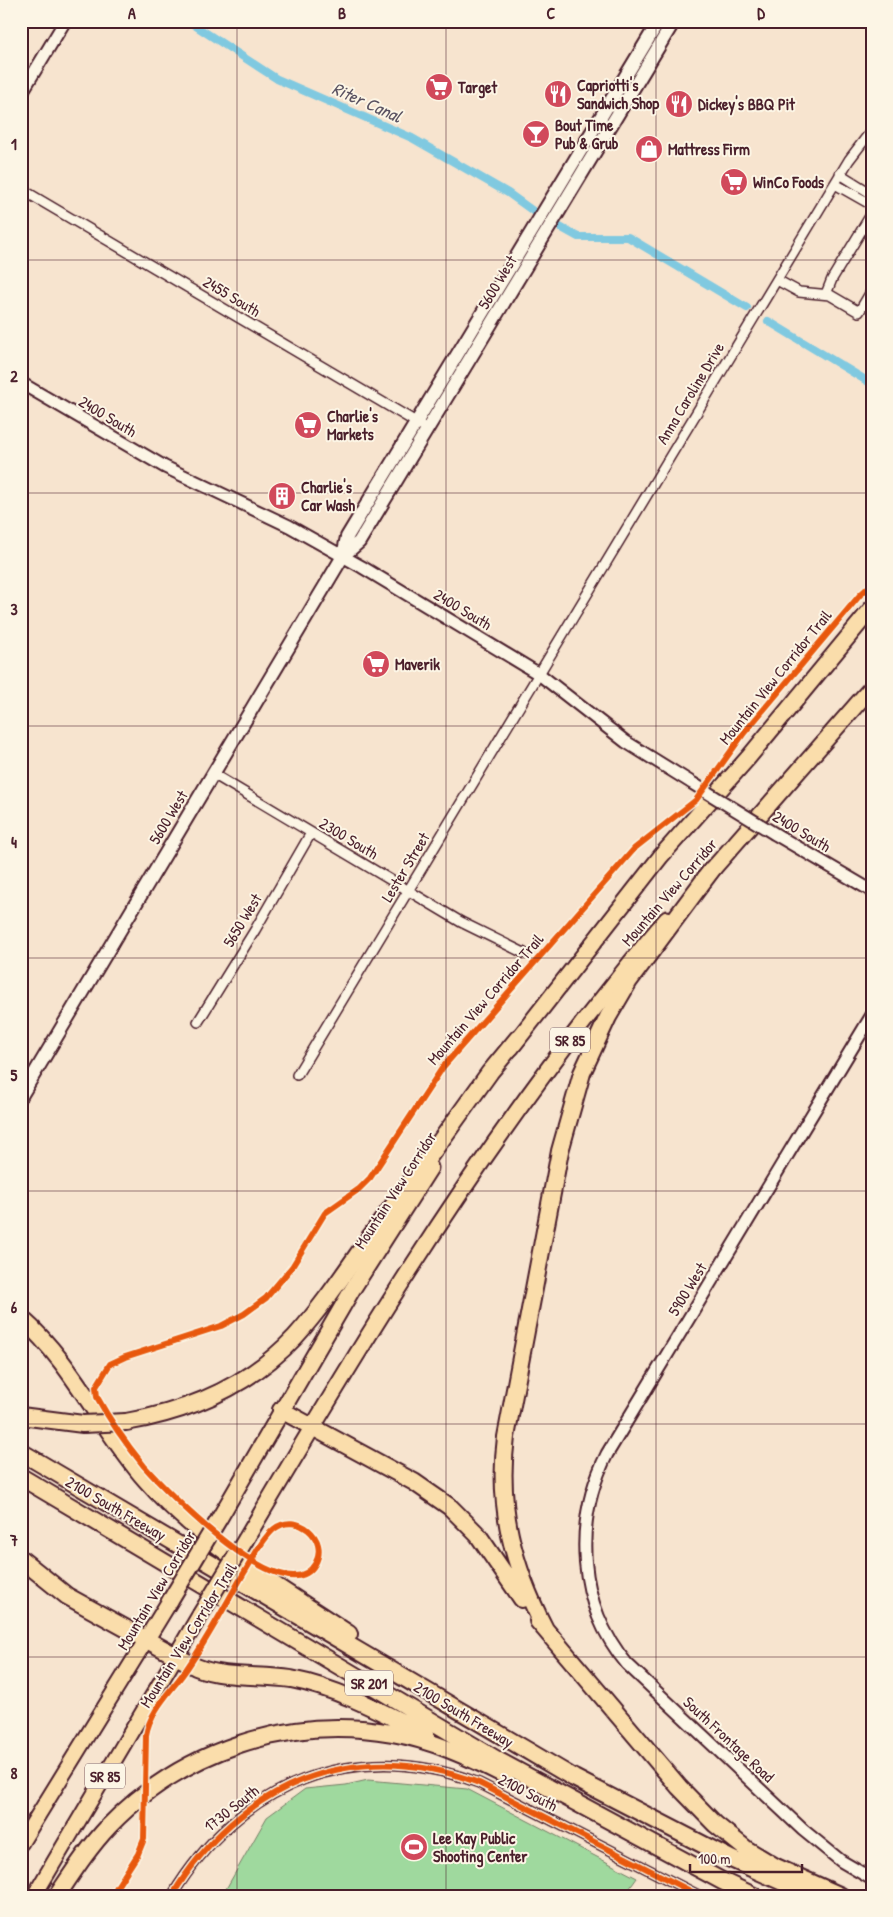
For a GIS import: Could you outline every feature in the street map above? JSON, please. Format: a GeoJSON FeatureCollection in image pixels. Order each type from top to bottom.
{"type":"FeatureCollection","features":[{"type":"Feature","properties":{"kind":"highway","name":"Mountain View Corridor"},"geometry":{"type":"LineString","coordinates":[[146,1640],[219,1519],[281,1410],[396,1221],[456,1127],[518,1038],[661,856],[748,758],[872,608]]}},
{"type":"Feature","properties":{"kind":"highway","name":"Mountain View Corridor"},"geometry":{"type":"LineString","coordinates":[[176,1656],[312,1426],[421,1252],[525,1099],[652,935],[872,687]]}},
{"type":"Feature","properties":{"kind":"highway"},"geometry":{"type":"LineString","coordinates":[[545,1629],[527,1592],[511,1546],[505,1516],[503,1469],[506,1437],[563,1138],[582,1073],[608,1017],[637,969],[713,868]]}},
{"type":"Feature","properties":{"kind":"highway"},"geometry":{"type":"LineString","coordinates":[[21,1416],[83,1424],[126,1422],[173,1412],[209,1398],[249,1375],[288,1343],[321,1305],[490,1072],[518,1038]]}},
{"type":"Feature","properties":{"kind":"highway"},"geometry":{"type":"LineString","coordinates":[[21,1318],[43,1339],[131,1463],[183,1518],[220,1548],[423,1683],[468,1716]]}},
{"type":"Feature","properties":{"kind":"highway"},"geometry":{"type":"LineString","coordinates":[[281,1410],[418,1485],[450,1507],[482,1540],[545,1629],[690,1799],[715,1824],[770,1864],[804,1881],[841,1896]]}},
{"type":"Feature","properties":{"kind":"highway","name":"2100 South Freeway"},"geometry":{"type":"LineString","coordinates":[[21,1452],[574,1778],[659,1823],[767,1876],[814,1896]]}},
{"type":"Feature","properties":{"kind":"highway","name":"2100 South Freeway"},"geometry":{"type":"LineString","coordinates":[[21,1477],[500,1761],[722,1881],[754,1896]]}},
{"type":"Feature","properties":{"kind":"highway"},"geometry":{"type":"LineString","coordinates":[[21,1559],[67,1596],[176,1656],[210,1672],[285,1678],[327,1689],[418,1730],[660,1858],[690,1871],[722,1881]]}},
{"type":"Feature","properties":{"kind":"highway"},"geometry":{"type":"LineString","coordinates":[[57,1896],[100,1836],[137,1801],[188,1766],[242,1743],[302,1730],[365,1729],[422,1740],[456,1752],[490,1768]]}},
{"type":"Feature","properties":{"kind":"main road","name":"5600 West"},"geometry":{"type":"LineString","coordinates":[[21,1096],[343,556],[359,542],[422,426],[659,21]]}},
{"type":"Feature","properties":{"kind":"main road"},"geometry":{"type":"LineString","coordinates":[[652,58],[656,40],[666,21]]}},
{"type":"Feature","properties":{"kind":"main road","name":"5600 West"},"geometry":{"type":"LineString","coordinates":[[422,426],[674,21]]}},
{"type":"Feature","properties":{"kind":"main road","name":"Mountain View Corridor"},"geometry":{"type":"LineString","coordinates":[[21,1843],[146,1640]]}},
{"type":"Feature","properties":{"kind":"main road","name":"Mountain View Corridor"},"geometry":{"type":"LineString","coordinates":[[34,1896],[176,1656]]}},
{"type":"Feature","properties":{"kind":"street"},"geometry":{"type":"LineString","coordinates":[[21,94],[65,21]]}},
{"type":"Feature","properties":{"kind":"street","name":"Anna Caroline Drive"},"geometry":{"type":"LineString","coordinates":[[539,674],[840,174],[872,130]]}},
{"type":"Feature","properties":{"kind":"street"},"geometry":{"type":"LineString","coordinates":[[840,174],[872,194]]}},
{"type":"Feature","properties":{"kind":"street"},"geometry":{"type":"LineString","coordinates":[[835,184],[872,205]]}},
{"type":"Feature","properties":{"kind":"street","name":"2455 South"},"geometry":{"type":"LineString","coordinates":[[21,188],[422,426]]}},
{"type":"Feature","properties":{"kind":"street"},"geometry":{"type":"LineString","coordinates":[[826,294],[832,279],[872,213]]}},
{"type":"Feature","properties":{"kind":"street"},"geometry":{"type":"LineString","coordinates":[[777,280],[799,292],[826,294],[859,312],[868,304],[872,290]]}},
{"type":"Feature","properties":{"kind":"street","name":"2400 South"},"geometry":{"type":"LineString","coordinates":[[21,383],[165,467],[282,522],[343,556],[539,674],[626,742],[872,892]]}},
{"type":"Feature","properties":{"kind":"street","name":"Lester Street"},"geometry":{"type":"LineString","coordinates":[[297,1074],[539,674]]}},
{"type":"Feature","properties":{"kind":"street","name":"2300 South"},"geometry":{"type":"LineString","coordinates":[[213,774],[408,891],[483,934],[524,953]]}},
{"type":"Feature","properties":{"kind":"street","name":"5650 West"},"geometry":{"type":"LineString","coordinates":[[198,1022],[255,930],[311,833]]}},
{"type":"Feature","properties":{"kind":"street","name":"5900 West"},"geometry":{"type":"LineString","coordinates":[[591,1598],[584,1556],[584,1536],[590,1499],[600,1467],[872,1014]]}},
{"type":"Feature","properties":{"kind":"street","name":"South Frontage Road"},"geometry":{"type":"LineString","coordinates":[[591,1598],[612,1643],[638,1676],[803,1830],[841,1861],[872,1879]]}},
{"type":"Feature","properties":{"kind":"street","name":"2100 South"},"geometry":{"type":"LineString","coordinates":[[330,1771],[361,1766],[399,1765],[433,1768],[461,1776],[496,1790],[700,1896]]}},
{"type":"Feature","properties":{"kind":"street","name":"1730 South"},"geometry":{"type":"LineString","coordinates":[[172,1896],[199,1855],[243,1812],[290,1785],[330,1771]]}},
{"type":"Feature","properties":{"kind":"green space","name":"Lee Kay Public Shooting Center"},"geometry":{"type":"Polygon","coordinates":[[[368,1780],[467,1789],[637,1878],[624,1896],[222,1896],[267,1817],[305,1789],[346,1785],[368,1780]]]}},
{"type":"Feature","properties":{"kind":"waterway","name":"Riter Canal"},"geometry":{"type":"LineString","coordinates":[[188,21],[277,79],[412,138],[508,193],[533,211]]}},
{"type":"Feature","properties":{"kind":"waterway","name":"Riter Canal"},"geometry":{"type":"LineString","coordinates":[[560,227],[578,237],[628,237],[747,308]]}},
{"type":"Feature","properties":{"kind":"waterway","name":"Riter Canal"},"geometry":{"type":"LineString","coordinates":[[768,321],[872,384]]}},
{"type":"Feature","properties":{"kind":"cycle path","name":"Mountain View Corridor Trail"},"geometry":{"type":"LineString","coordinates":[[111,1896],[138,1854],[144,1839],[146,1735],[156,1710],[191,1662],[215,1624],[251,1562],[254,1556],[274,1529],[283,1524],[301,1525],[314,1537],[318,1545],[315,1564],[300,1575],[279,1574],[254,1562],[227,1543],[176,1499],[144,1466],[107,1415],[97,1397],[96,1387],[110,1364],[125,1357],[221,1326],[244,1314],[266,1298],[292,1267],[325,1213],[359,1189],[370,1178],[443,1067],[635,848],[696,800],[744,733],[860,595],[872,584]]}},
{"type":"Feature","properties":{"kind":"cycle path"},"geometry":{"type":"LineString","coordinates":[[172,1896],[199,1857],[231,1824],[266,1798],[304,1780],[345,1768],[388,1765],[433,1769],[479,1783],[700,1896]]}},
{"type":"Feature","properties":{"kind":"place","name":"Target"},"geometry":{"type":"Point","coordinates":[439,87]}},
{"type":"Feature","properties":{"kind":"place","name":"Capriotti's Sandwich Shop"},"geometry":{"type":"Point","coordinates":[558,94]}},
{"type":"Feature","properties":{"kind":"place","name":"Dickey's BBQ Pit"},"geometry":{"type":"Point","coordinates":[679,104]}},
{"type":"Feature","properties":{"kind":"place","name":"Bout Time Pub & Grub"},"geometry":{"type":"Point","coordinates":[536,134]}},
{"type":"Feature","properties":{"kind":"place","name":"Mattress Firm"},"geometry":{"type":"Point","coordinates":[649,149]}},
{"type":"Feature","properties":{"kind":"place","name":"WinCo Foods"},"geometry":{"type":"Point","coordinates":[734,182]}},
{"type":"Feature","properties":{"kind":"place","name":"Charlie's Markets"},"geometry":{"type":"Point","coordinates":[308,425]}},
{"type":"Feature","properties":{"kind":"place","name":"Charlie's Car Wash"},"geometry":{"type":"Point","coordinates":[282,496]}},
{"type":"Feature","properties":{"kind":"place","name":"Maverik"},"geometry":{"type":"Point","coordinates":[376,664]}},
{"type":"Feature","properties":{"kind":"place","name":"Lee Kay Public Shooting Center"},"geometry":{"type":"Point","coordinates":[414,1847]}}]}
